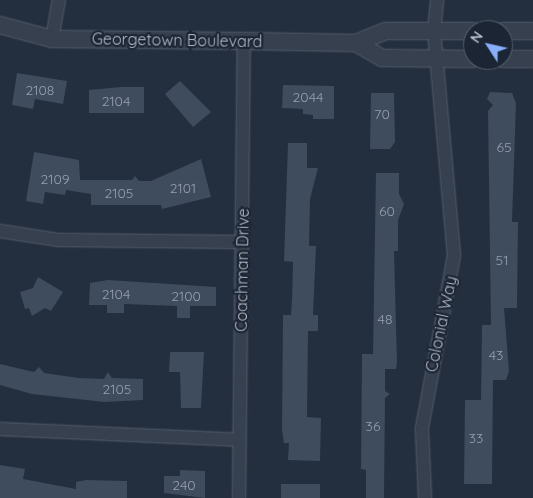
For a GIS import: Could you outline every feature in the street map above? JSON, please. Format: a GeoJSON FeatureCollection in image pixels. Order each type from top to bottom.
{"type":"FeatureCollection","features":[{"type":"Feature","properties":{"kind":"street"},"geometry":{"type":"LineString","coordinates":[[52,39],[59,0]]}},
{"type":"Feature","properties":{"kind":"street","name":"Colonial Way"},"geometry":{"type":"LineString","coordinates":[[425,498],[422,428],[454,255],[434,30],[437,0]]}},
{"type":"Feature","properties":{"kind":"street","name":"Georgetown Boulevard"},"geometry":{"type":"LineString","coordinates":[[0,25],[52,39],[356,43],[386,31],[463,31]]}},
{"type":"Feature","properties":{"kind":"street"},"geometry":{"type":"LineString","coordinates":[[513,31],[533,31]]}},
{"type":"Feature","properties":{"kind":"street","name":"Coachman Drive"},"geometry":{"type":"LineString","coordinates":[[239,498],[244,41]]}},
{"type":"Feature","properties":{"kind":"street","name":"Georgetown Boulevard"},"geometry":{"type":"LineString","coordinates":[[356,43],[382,58],[463,59]]}},
{"type":"Feature","properties":{"kind":"street"},"geometry":{"type":"LineString","coordinates":[[513,59],[533,59]]}},
{"type":"Feature","properties":{"kind":"street"},"geometry":{"type":"LineString","coordinates":[[0,231],[59,240],[242,242]]}},
{"type":"Feature","properties":{"kind":"street"},"geometry":{"type":"LineString","coordinates":[[0,430],[239,440]]}},
{"type":"Feature","properties":{"kind":"building"},"geometry":{"type":"Polygon","coordinates":[[[17,73],[67,81],[63,104],[35,99],[33,109],[12,105],[17,73]]]}},
{"type":"Feature","properties":{"kind":"building"},"geometry":{"type":"Polygon","coordinates":[[[180,81],[211,112],[193,127],[165,94],[180,81]]]}},
{"type":"Feature","properties":{"kind":"building"},"geometry":{"type":"Polygon","coordinates":[[[283,85],[334,86],[334,119],[313,119],[313,115],[303,114],[303,109],[282,108],[283,85]]]}},
{"type":"Feature","properties":{"kind":"building"},"geometry":{"type":"Polygon","coordinates":[[[144,87],[144,113],[89,113],[89,90],[144,87]]]}},
{"type":"Feature","properties":{"kind":"building"},"geometry":{"type":"Polygon","coordinates":[[[490,92],[512,93],[516,103],[512,222],[518,222],[517,308],[504,308],[509,371],[506,380],[493,380],[492,484],[464,484],[465,400],[481,400],[482,325],[491,325],[488,111],[493,105],[487,99],[490,92]]]}},
{"type":"Feature","properties":{"kind":"building"},"geometry":{"type":"Polygon","coordinates":[[[371,93],[394,93],[395,142],[390,149],[370,149],[371,93]]]}},
{"type":"Feature","properties":{"kind":"building"},"geometry":{"type":"Polygon","coordinates":[[[288,143],[307,143],[307,168],[318,168],[310,199],[309,246],[316,246],[313,315],[318,315],[318,331],[308,331],[307,417],[321,418],[320,461],[288,460],[289,443],[284,443],[282,430],[283,315],[291,315],[293,262],[284,261],[288,143]]]}},
{"type":"Feature","properties":{"kind":"building"},"geometry":{"type":"Polygon","coordinates":[[[34,152],[79,160],[80,180],[132,180],[135,176],[139,181],[151,181],[201,159],[211,197],[162,209],[161,205],[91,205],[91,194],[66,190],[65,195],[45,192],[43,204],[26,201],[34,152]]]}},
{"type":"Feature","properties":{"kind":"building"},"geometry":{"type":"Polygon","coordinates":[[[376,173],[399,173],[399,194],[404,204],[398,220],[398,251],[394,251],[397,363],[396,369],[385,369],[385,391],[390,394],[385,398],[384,498],[366,498],[366,470],[361,469],[362,354],[373,354],[376,173]]]}},
{"type":"Feature","properties":{"kind":"building"},"geometry":{"type":"Polygon","coordinates":[[[38,277],[63,292],[51,311],[45,308],[32,316],[29,308],[25,309],[20,292],[33,288],[38,277]]]}},
{"type":"Feature","properties":{"kind":"building"},"geometry":{"type":"Polygon","coordinates":[[[108,280],[216,287],[216,306],[190,306],[190,318],[177,318],[177,306],[124,304],[124,313],[107,313],[107,305],[89,305],[90,283],[108,280]]]}},
{"type":"Feature","properties":{"kind":"building"},"geometry":{"type":"Polygon","coordinates":[[[170,352],[204,352],[201,408],[181,408],[180,372],[169,372],[170,352]]]}},
{"type":"Feature","properties":{"kind":"building"},"geometry":{"type":"Polygon","coordinates":[[[0,364],[34,372],[39,367],[44,373],[79,378],[104,379],[108,372],[112,378],[143,379],[143,400],[104,402],[32,394],[0,385],[0,364]]]}},
{"type":"Feature","properties":{"kind":"building"},"geometry":{"type":"Polygon","coordinates":[[[0,465],[25,469],[23,479],[76,489],[76,482],[86,480],[127,481],[127,498],[0,498],[0,465]]]}},
{"type":"Feature","properties":{"kind":"building"},"geometry":{"type":"Polygon","coordinates":[[[180,470],[205,471],[205,498],[164,493],[164,476],[180,476],[180,470]]]}},
{"type":"Feature","properties":{"kind":"building"},"geometry":{"type":"Polygon","coordinates":[[[281,484],[320,484],[320,498],[281,498],[281,484]]]}}]}
